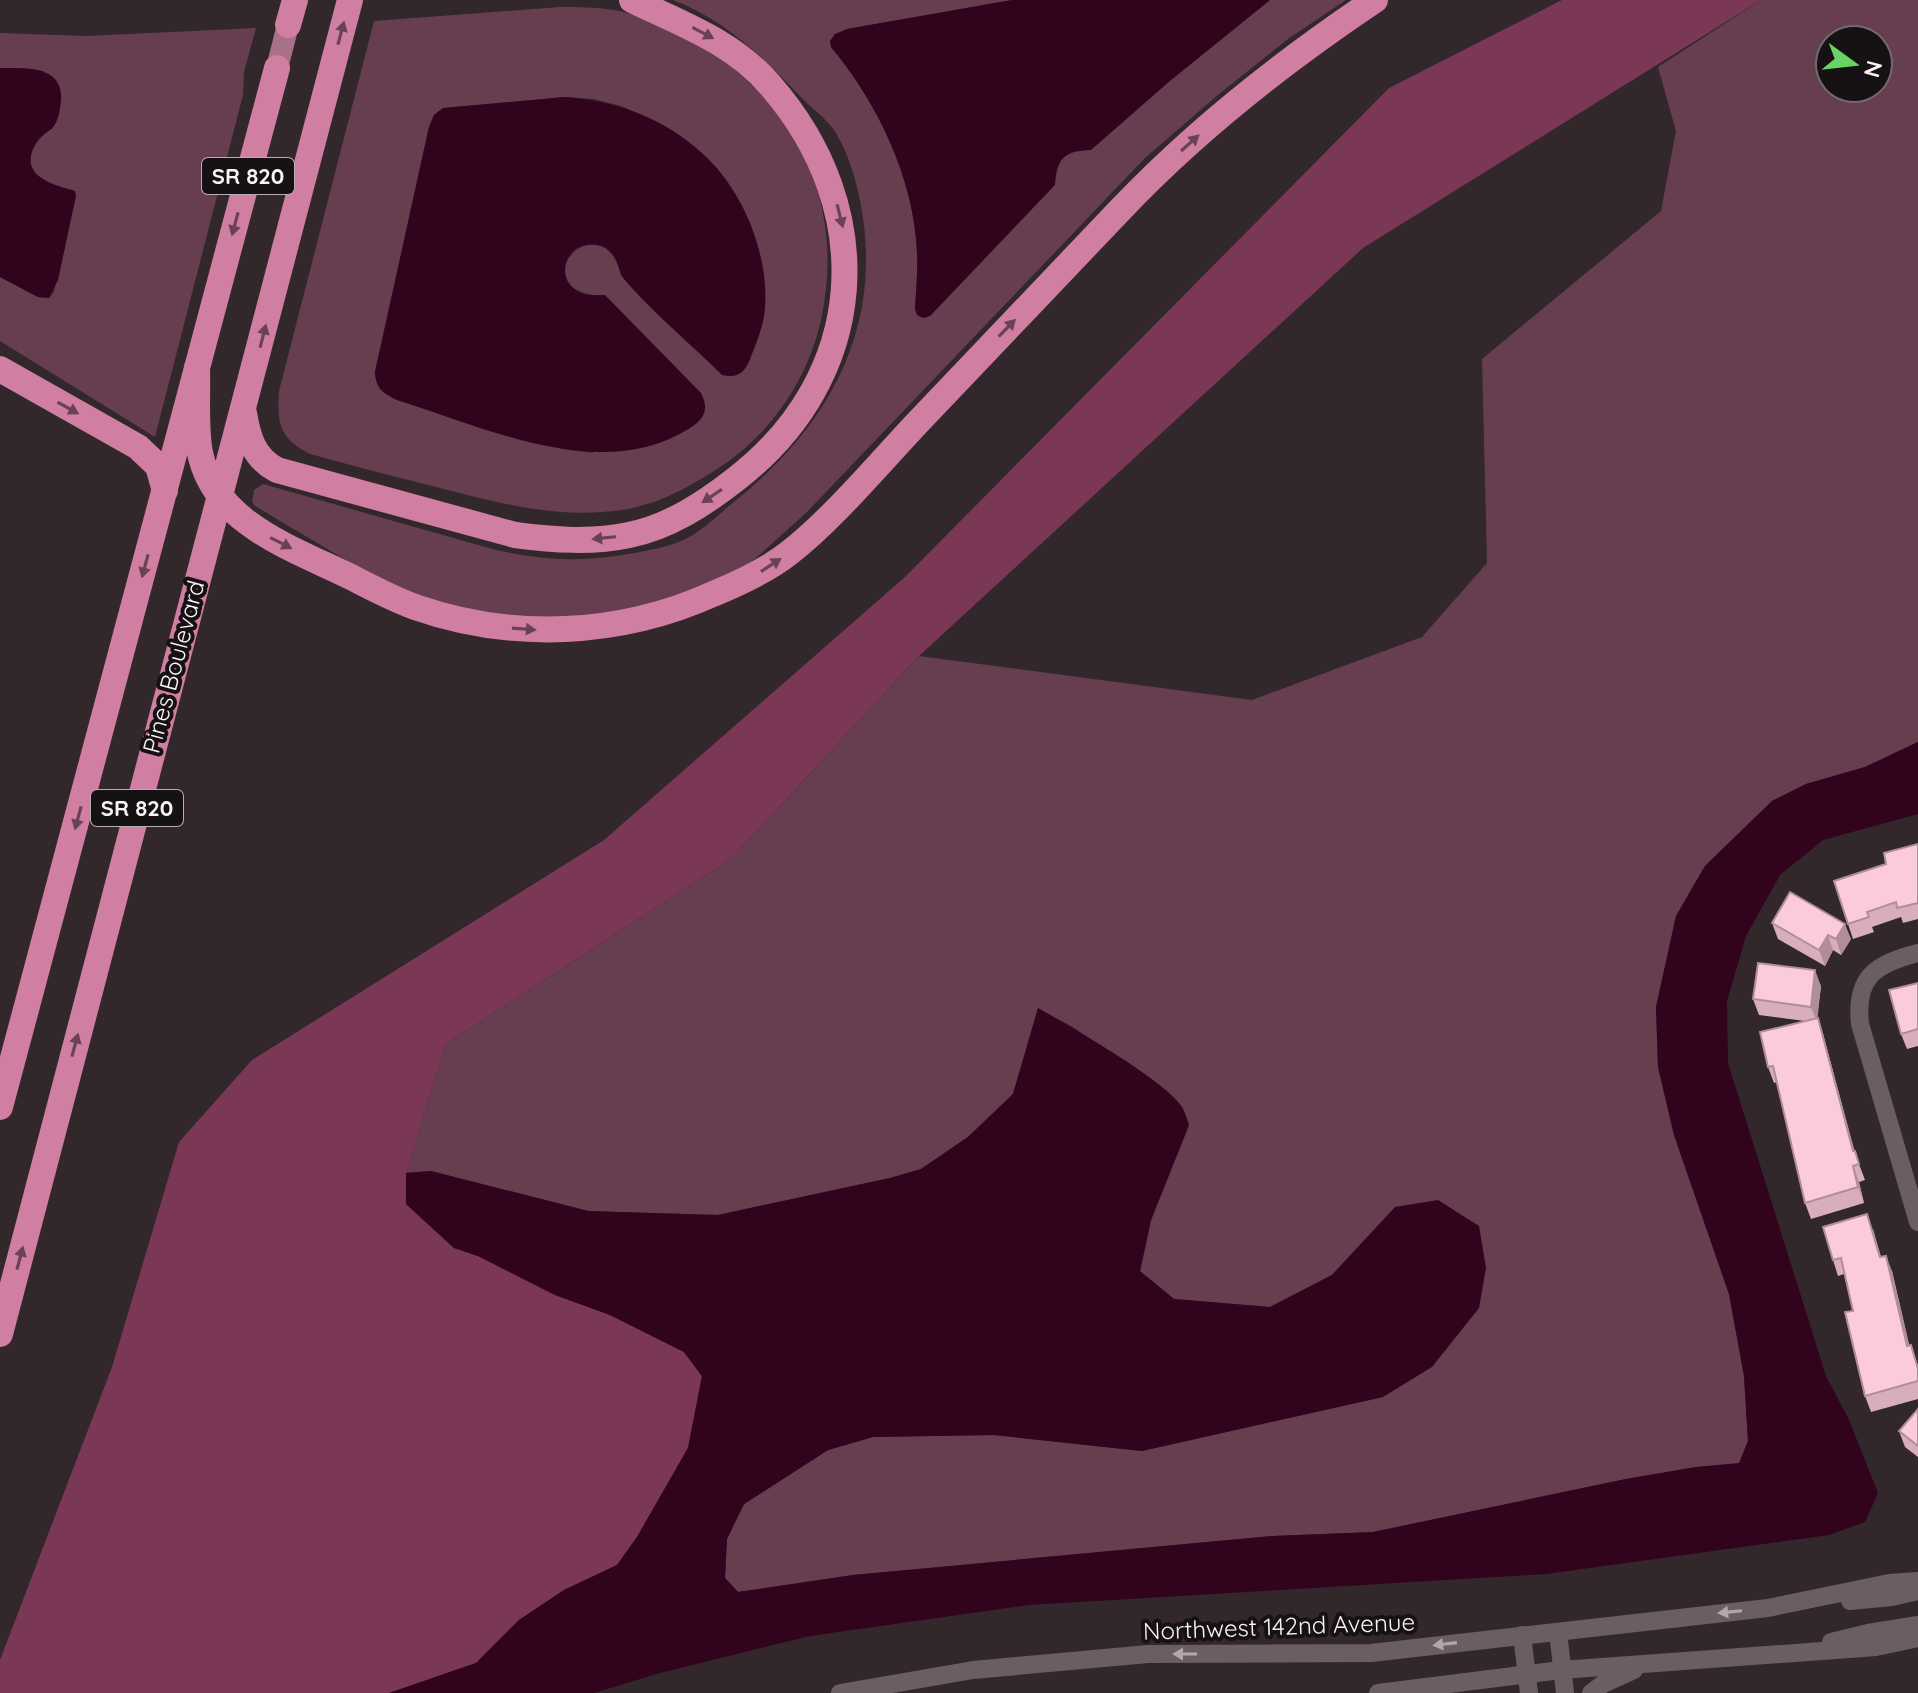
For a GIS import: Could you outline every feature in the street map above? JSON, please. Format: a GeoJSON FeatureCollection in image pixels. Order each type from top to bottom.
{"type":"FeatureCollection","features":[{"type":"Feature","properties":{"kind":"highway","name":"Pines Boulevard"},"geometry":{"type":"LineString","coordinates":[[0,1334],[350,0]]}},
{"type":"Feature","properties":{"kind":"highway"},"geometry":{"type":"LineString","coordinates":[[244,411],[248,436],[256,453],[277,470],[482,526],[545,539],[601,539],[654,528],[693,510],[764,456],[805,404],[821,375],[840,318],[846,258],[844,231],[836,199],[811,144],[770,84],[716,39],[632,0]]}},
{"type":"Feature","properties":{"kind":"highway"},"geometry":{"type":"LineString","coordinates":[[197,367],[199,449],[206,475],[219,496],[257,531],[385,595],[444,616],[544,630],[596,627],[641,619],[704,599],[768,568],[792,551],[1125,204],[1188,144],[1291,57],[1375,0]]}},
{"type":"Feature","properties":{"kind":"highway","name":"SR 820"},"geometry":{"type":"LineString","coordinates":[[0,1107],[277,68]]}},
{"type":"Feature","properties":{"kind":"highway"},"geometry":{"type":"LineString","coordinates":[[0,369],[138,447],[158,466],[165,491]]}},
{"type":"Feature","properties":{"kind":"main road","name":"SR 820"},"geometry":{"type":"LineString","coordinates":[[277,68],[292,12]]}},
{"type":"Feature","properties":{"kind":"street"},"geometry":{"type":"LineString","coordinates":[[1918,953],[1887,961],[1864,981],[1857,1002],[1860,1024],[1914,1194],[1918,1222]]}},
{"type":"Feature","properties":{"kind":"street","name":"Northwest 142nd Avenue"},"geometry":{"type":"LineString","coordinates":[[1768,1608],[1889,1583],[1918,1581]]}},
{"type":"Feature","properties":{"kind":"street","name":"Northwest 142nd Avenue"},"geometry":{"type":"LineString","coordinates":[[840,1693],[973,1670],[1148,1654],[1371,1653],[1864,1600],[1918,1591]]}},
{"type":"Feature","properties":{"kind":"street"},"geometry":{"type":"LineString","coordinates":[[1864,1600],[1868,1633]]}},
{"type":"Feature","properties":{"kind":"street"},"geometry":{"type":"LineString","coordinates":[[1779,1656],[1868,1633],[1918,1625]]}},
{"type":"Feature","properties":{"kind":"street"},"geometry":{"type":"LineString","coordinates":[[1558,1632],[1565,1693]]}},
{"type":"Feature","properties":{"kind":"street"},"geometry":{"type":"LineString","coordinates":[[1522,1635],[1528,1684]]}},
{"type":"Feature","properties":{"kind":"street"},"geometry":{"type":"LineString","coordinates":[[1378,1693],[1528,1684],[1561,1670],[1779,1656],[1876,1647],[1918,1638]]}},
{"type":"Feature","properties":{"kind":"street"},"geometry":{"type":"LineString","coordinates":[[1591,1693],[1642,1665]]}},
{"type":"Feature","properties":{"kind":"shaded area"},"geometry":{"type":"Polygon","coordinates":[[[673,0],[1012,0],[847,29],[831,47],[864,92],[901,170],[914,225],[917,259],[915,309],[930,316],[1054,185],[1056,169],[1062,158],[1171,80],[1270,0],[1346,0],[1288,39],[1145,158],[806,513],[748,565],[683,594],[620,613],[547,619],[486,613],[422,598],[376,578],[255,506],[252,502],[254,490],[263,484],[496,550],[570,559],[625,555],[663,547],[691,536],[711,522],[790,449],[836,384],[851,347],[861,309],[866,268],[858,189],[847,154],[828,122],[741,40],[709,17],[673,0]]]}},
{"type":"Feature","properties":{"kind":"shaded area"},"geometry":{"type":"Polygon","coordinates":[[[1012,0],[1270,0],[1091,150],[1068,154],[1060,162],[1055,185],[930,316],[923,318],[917,315],[915,309],[917,259],[914,225],[901,170],[878,117],[830,41],[835,34],[847,29],[1012,0]]]}},
{"type":"Feature","properties":{"kind":"shaded area"},"geometry":{"type":"Polygon","coordinates":[[[1562,0],[1761,0],[1363,248],[919,656],[732,858],[446,1044],[406,1173],[406,1204],[454,1248],[478,1256],[555,1295],[610,1315],[684,1352],[702,1376],[688,1448],[637,1537],[617,1565],[564,1590],[519,1620],[476,1663],[389,1693],[0,1693],[0,1660],[112,1367],[179,1142],[252,1060],[604,840],[905,577],[1389,88],[1562,0]]]}},
{"type":"Feature","properties":{"kind":"shaded area"},"geometry":{"type":"Polygon","coordinates":[[[1761,0],[1918,0],[1918,742],[1865,767],[1806,784],[1772,801],[1705,866],[1676,916],[1656,1007],[1658,1067],[1674,1135],[1729,1294],[1744,1376],[1748,1441],[1739,1464],[1696,1467],[1626,1479],[1373,1532],[1273,1536],[853,1575],[738,1592],[725,1578],[727,1539],[744,1504],[828,1450],[873,1437],[994,1435],[1142,1451],[1383,1397],[1396,1207],[1332,1275],[1270,1307],[1174,1299],[1140,1272],[1151,1220],[1189,1125],[1160,1086],[1071,1026],[1038,1009],[1013,1094],[968,1137],[921,1169],[718,1215],[588,1211],[431,1171],[406,1173],[446,1044],[732,858],[919,656],[1252,700],[1422,637],[1487,563],[1482,359],[1661,211],[1676,131],[1658,67],[1761,0]]]}},
{"type":"Feature","properties":{"kind":"shaded area"},"geometry":{"type":"Polygon","coordinates":[[[560,7],[614,10],[657,23],[698,44],[733,68],[763,96],[787,127],[806,161],[819,198],[826,236],[827,277],[821,320],[798,382],[774,418],[743,449],[704,478],[654,502],[628,509],[581,513],[513,505],[377,472],[310,454],[286,436],[280,421],[279,391],[374,21],[560,7]],[[565,97],[443,108],[434,115],[375,372],[377,383],[384,393],[494,431],[543,445],[593,453],[593,295],[573,288],[565,276],[566,263],[574,252],[586,245],[599,245],[612,255],[622,277],[755,239],[741,204],[724,178],[653,120],[621,106],[593,99],[565,97]]]}},
{"type":"Feature","properties":{"kind":"shaded area"},"geometry":{"type":"Polygon","coordinates":[[[256,28],[244,72],[243,95],[155,437],[0,341],[0,277],[38,297],[49,298],[54,292],[75,191],[46,182],[33,170],[33,150],[53,128],[44,71],[0,68],[0,33],[86,36],[256,28]]]}},
{"type":"Feature","properties":{"kind":"shaded area"},"geometry":{"type":"Polygon","coordinates":[[[0,68],[41,71],[50,75],[60,89],[57,120],[36,143],[31,154],[31,163],[39,176],[75,191],[76,196],[58,280],[49,298],[38,297],[0,277],[0,68]]]}},
{"type":"Feature","properties":{"kind":"shaded area"},"geometry":{"type":"Polygon","coordinates":[[[565,97],[621,107],[656,121],[688,141],[730,186],[758,245],[765,287],[763,320],[747,365],[742,372],[733,376],[722,375],[646,303],[624,279],[609,250],[588,245],[579,247],[568,258],[565,274],[573,288],[587,295],[605,295],[701,393],[705,408],[699,421],[656,444],[620,451],[583,451],[544,446],[397,400],[384,393],[377,383],[375,372],[434,115],[443,108],[565,97]]]}},
{"type":"Feature","properties":{"kind":"shaded area"},"geometry":{"type":"Polygon","coordinates":[[[1918,742],[1918,814],[1823,840],[1780,875],[1746,936],[1727,1001],[1728,1063],[1826,1376],[1849,1420],[1878,1493],[1865,1522],[1829,1535],[1546,1574],[1029,1605],[810,1636],[660,1673],[594,1693],[389,1693],[476,1663],[519,1620],[564,1590],[617,1565],[637,1537],[688,1448],[702,1376],[684,1352],[610,1315],[555,1295],[478,1256],[454,1248],[406,1204],[406,1173],[431,1171],[588,1211],[718,1215],[890,1178],[921,1169],[968,1137],[1013,1094],[1038,1008],[1157,1083],[1184,1111],[1189,1125],[1151,1220],[1140,1271],[1174,1299],[1270,1307],[1332,1275],[1395,1207],[1438,1200],[1479,1226],[1486,1268],[1479,1308],[1432,1367],[1383,1397],[1142,1451],[994,1435],[873,1437],[828,1450],[744,1504],[727,1539],[725,1578],[738,1592],[853,1575],[1273,1536],[1373,1532],[1626,1479],[1739,1463],[1748,1441],[1744,1376],[1729,1294],[1674,1135],[1658,1067],[1656,1007],[1676,916],[1705,866],[1772,801],[1806,784],[1865,767],[1918,742]]]}},
{"type":"Feature","properties":{"kind":"building"},"geometry":{"type":"Polygon","coordinates":[[[1918,844],[1918,903],[1897,908],[1896,902],[1867,912],[1869,917],[1848,924],[1834,881],[1886,864],[1884,853],[1918,844]]]}},
{"type":"Feature","properties":{"kind":"building"},"geometry":{"type":"Polygon","coordinates":[[[1790,892],[1845,924],[1836,939],[1828,935],[1819,950],[1772,923],[1790,892]]]}},
{"type":"Feature","properties":{"kind":"building"},"geometry":{"type":"Polygon","coordinates":[[[1758,963],[1815,970],[1811,1007],[1753,999],[1758,963]]]}},
{"type":"Feature","properties":{"kind":"building"},"geometry":{"type":"Polygon","coordinates":[[[1918,983],[1918,1029],[1901,1034],[1889,990],[1918,983]]]}},
{"type":"Feature","properties":{"kind":"building"},"geometry":{"type":"Polygon","coordinates":[[[1818,1018],[1859,1164],[1853,1166],[1858,1187],[1805,1203],[1773,1066],[1768,1067],[1760,1032],[1818,1018]]]}},
{"type":"Feature","properties":{"kind":"building"},"geometry":{"type":"Polygon","coordinates":[[[1867,1214],[1880,1257],[1886,1256],[1907,1346],[1911,1345],[1918,1369],[1918,1381],[1865,1396],[1845,1312],[1853,1311],[1841,1258],[1833,1260],[1823,1227],[1867,1214]]]}},
{"type":"Feature","properties":{"kind":"building"},"geometry":{"type":"Polygon","coordinates":[[[1918,1409],[1918,1446],[1899,1431],[1918,1409]]]}}]}
